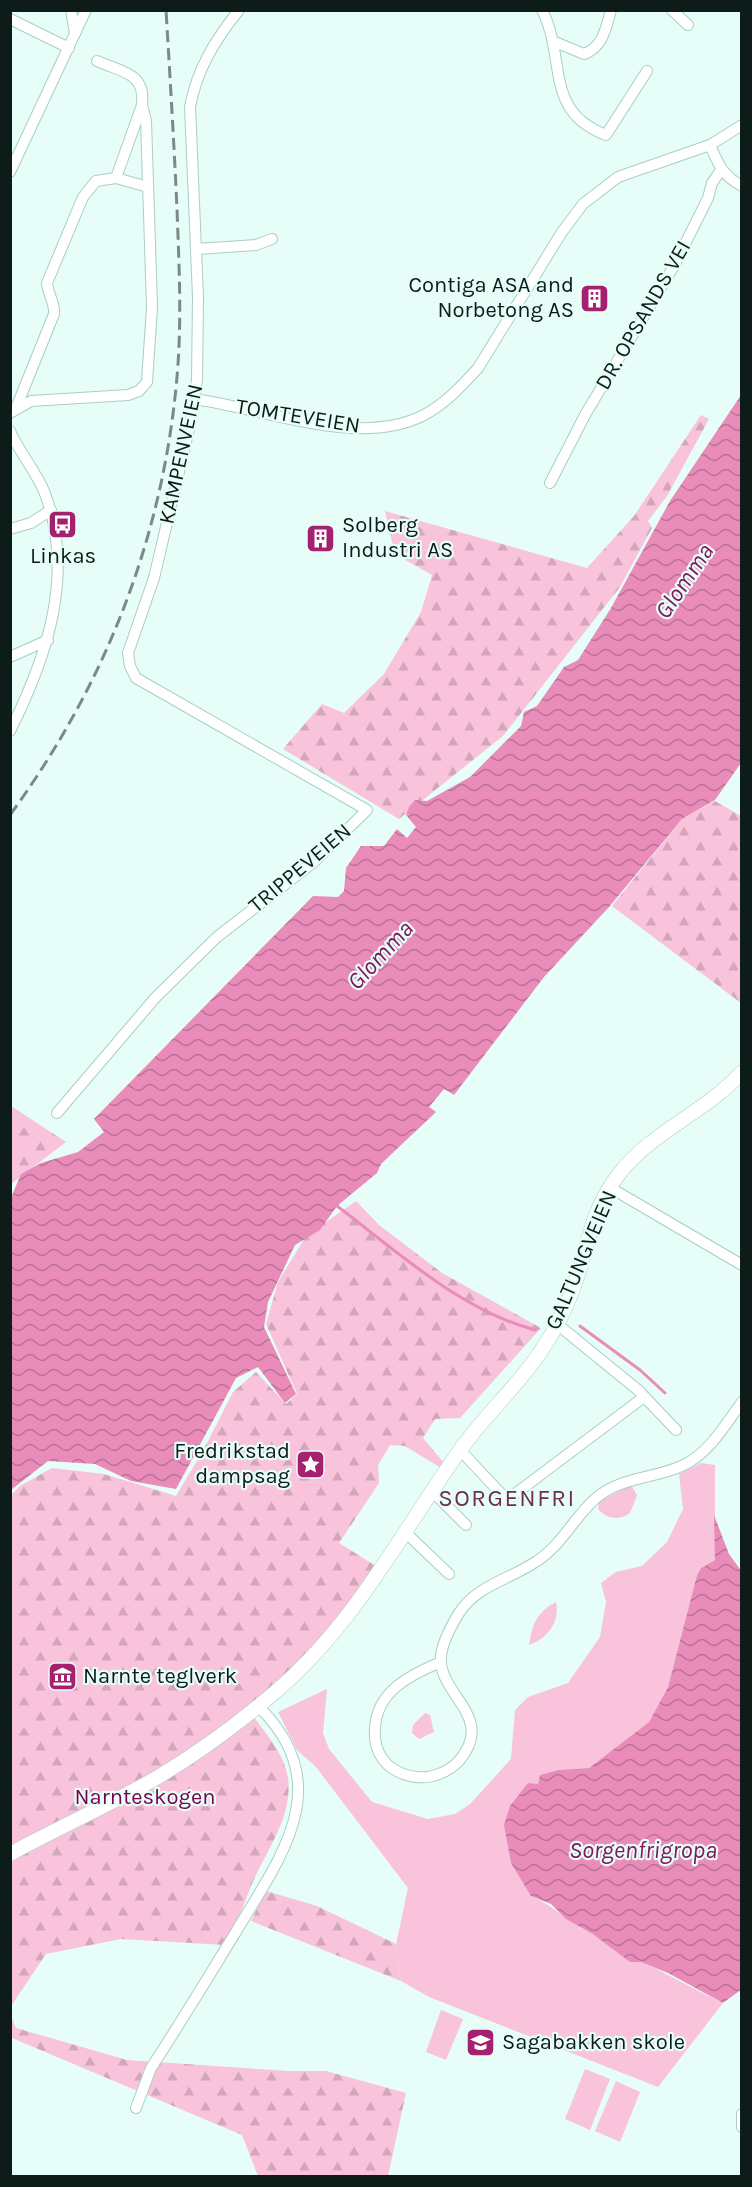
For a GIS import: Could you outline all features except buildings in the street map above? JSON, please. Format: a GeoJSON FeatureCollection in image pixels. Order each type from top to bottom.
{"type":"FeatureCollection","features":[{"type":"Feature","properties":{"kind":"main road","name":"GALTUNGVEIEN"},"geometry":{"type":"LineString","coordinates":[[10,1854],[158,1777],[258,1706],[298,1671],[345,1619],[460,1450],[538,1355],[557,1324],[580,1267],[590,1228],[609,1187],[632,1158],[737,1087],[741,1072]]}},
{"type":"Feature","properties":{"kind":"street"},"geometry":{"type":"LineString","coordinates":[[71,10],[75,33]]}},
{"type":"Feature","properties":{"kind":"street"},"geometry":{"type":"LineString","coordinates":[[10,172],[86,10]]}},
{"type":"Feature","properties":{"kind":"street","name":"KAMPENVEIEN"},"geometry":{"type":"LineString","coordinates":[[128,653],[154,578],[194,399],[199,343],[191,99],[194,82],[214,41],[239,10]]}},
{"type":"Feature","properties":{"kind":"street"},"geometry":{"type":"LineString","coordinates":[[542,10],[555,42],[558,82],[570,112],[588,126],[606,135],[647,71]]}},
{"type":"Feature","properties":{"kind":"street"},"geometry":{"type":"LineString","coordinates":[[555,42],[584,54],[593,50],[601,40],[611,10]]}},
{"type":"Feature","properties":{"kind":"street"},"geometry":{"type":"LineString","coordinates":[[672,10],[688,25]]}},
{"type":"Feature","properties":{"kind":"street"},"geometry":{"type":"LineString","coordinates":[[10,19],[69,48]]}},
{"type":"Feature","properties":{"kind":"street"},"geometry":{"type":"LineString","coordinates":[[97,61],[128,74],[141,83],[144,93],[142,105],[116,178]]}},
{"type":"Feature","properties":{"kind":"street"},"geometry":{"type":"LineString","coordinates":[[13,410],[32,401],[128,395],[139,391],[147,382],[152,307],[146,121],[142,105]]}},
{"type":"Feature","properties":{"kind":"street","name":"TOMTEVEIEN"},"geometry":{"type":"LineString","coordinates":[[194,399],[253,412],[356,427],[392,425],[421,416],[461,387],[478,368],[562,232],[583,204],[618,177],[710,145],[741,124]]}},
{"type":"Feature","properties":{"kind":"street"},"geometry":{"type":"LineString","coordinates":[[710,145],[721,171],[728,179],[741,186]]}},
{"type":"Feature","properties":{"kind":"street","name":"DR. OPSANDS VEI"},"geometry":{"type":"LineString","coordinates":[[550,483],[585,415],[675,264],[708,198],[712,183],[721,171]]}},
{"type":"Feature","properties":{"kind":"street"},"geometry":{"type":"LineString","coordinates":[[13,410],[54,314],[55,303],[48,294],[47,283],[83,197],[96,181],[116,178],[148,188]]}},
{"type":"Feature","properties":{"kind":"street"},"geometry":{"type":"LineString","coordinates":[[197,249],[256,245],[272,239]]}},
{"type":"Feature","properties":{"kind":"street"},"geometry":{"type":"LineString","coordinates":[[10,431],[14,448],[43,488],[51,510],[56,532],[58,583],[48,640],[11,730]]}},
{"type":"Feature","properties":{"kind":"street"},"geometry":{"type":"LineString","coordinates":[[10,529],[31,523],[51,510]]}},
{"type":"Feature","properties":{"kind":"street"},"geometry":{"type":"LineString","coordinates":[[10,657],[48,640]]}},
{"type":"Feature","properties":{"kind":"street","name":"TRIPPEVEIEN"},"geometry":{"type":"LineString","coordinates":[[57,1113],[156,997],[217,937],[314,862],[368,810],[136,678],[130,666],[128,653]]}},
{"type":"Feature","properties":{"kind":"street"},"geometry":{"type":"LineString","coordinates":[[609,1187],[741,1265]]}},
{"type":"Feature","properties":{"kind":"street"},"geometry":{"type":"LineString","coordinates":[[557,1324],[644,1397],[676,1430]]}},
{"type":"Feature","properties":{"kind":"street"},"geometry":{"type":"LineString","coordinates":[[460,1450],[507,1500],[644,1397]]}},
{"type":"Feature","properties":{"kind":"street"},"geometry":{"type":"LineString","coordinates":[[441,1662],[403,1681],[384,1697],[379,1707],[375,1726],[376,1746],[386,1764],[408,1776],[428,1777],[454,1765],[463,1755],[470,1738],[468,1713],[445,1675],[441,1662],[450,1629],[465,1604],[475,1595],[539,1560],[563,1537],[591,1502],[611,1488],[638,1477],[673,1469],[696,1457],[716,1439],[741,1402]]}},
{"type":"Feature","properties":{"kind":"street"},"geometry":{"type":"LineString","coordinates":[[432,1491],[466,1525]]}},
{"type":"Feature","properties":{"kind":"street"},"geometry":{"type":"LineString","coordinates":[[405,1532],[449,1574]]}},
{"type":"Feature","properties":{"kind":"street"},"geometry":{"type":"LineString","coordinates":[[136,2108],[151,2068],[291,1837],[298,1790],[296,1763],[285,1738],[258,1706]]}},
{"type":"Feature","properties":{"kind":"street"},"geometry":{"type":"LineString","coordinates":[[741,2114],[741,2127]]}},
{"type":"Feature","properties":{"kind":"green space"},"geometry":{"type":"Polygon","coordinates":[[[701,415],[709,419],[667,496],[648,521],[652,528],[620,587],[503,736],[399,819],[283,749],[322,704],[344,713],[384,674],[421,612],[432,575],[395,554],[385,511],[587,568],[634,516],[701,415]]]}},
{"type":"Feature","properties":{"kind":"green space"},"geometry":{"type":"Polygon","coordinates":[[[715,801],[741,816],[741,1003],[612,906],[682,819],[715,801]]]}},
{"type":"Feature","properties":{"kind":"green space"},"geometry":{"type":"Polygon","coordinates":[[[11,1106],[66,1142],[11,1184],[11,1106]]]}},
{"type":"Feature","properties":{"kind":"green space","name":"Narnteskogen"},"geometry":{"type":"Polygon","coordinates":[[[356,1201],[379,1225],[442,1273],[541,1328],[460,1418],[435,1419],[423,1438],[444,1463],[441,1468],[405,1446],[390,1445],[378,1465],[379,1483],[339,1543],[376,1566],[343,1615],[302,1662],[249,1710],[273,1742],[283,1760],[288,1778],[288,1793],[277,1834],[225,1945],[121,1939],[46,1954],[11,2006],[11,1495],[20,1486],[52,1468],[104,1474],[176,1496],[204,1449],[233,1392],[256,1372],[286,1404],[297,1394],[266,1324],[278,1282],[306,1236],[356,1201]]]}},
{"type":"Feature","properties":{"kind":"green space"},"geometry":{"type":"Polygon","coordinates":[[[701,1463],[715,1465],[715,1560],[701,1568],[697,1575],[668,1687],[649,1722],[589,1768],[558,1770],[540,1775],[538,1784],[531,1896],[581,1928],[723,2003],[658,2087],[429,1997],[401,1981],[396,1944],[408,1888],[316,1767],[297,1750],[278,1712],[327,1689],[323,1733],[329,1749],[372,1802],[428,1819],[455,1814],[470,1804],[511,1759],[515,1710],[528,1697],[568,1683],[600,1637],[606,1602],[601,1583],[616,1572],[642,1566],[667,1542],[683,1509],[679,1474],[701,1463]]]}},
{"type":"Feature","properties":{"kind":"green space"},"geometry":{"type":"Polygon","coordinates":[[[631,1485],[637,1495],[630,1513],[613,1518],[598,1509],[599,1502],[631,1485]]]}},
{"type":"Feature","properties":{"kind":"green space"},"geometry":{"type":"Polygon","coordinates":[[[556,1602],[556,1616],[551,1628],[542,1638],[529,1645],[536,1619],[556,1602]]]}},
{"type":"Feature","properties":{"kind":"green space"},"geometry":{"type":"Polygon","coordinates":[[[425,1713],[430,1715],[434,1732],[419,1739],[412,1733],[413,1725],[425,1713]]]}},
{"type":"Feature","properties":{"kind":"green space"},"geometry":{"type":"Polygon","coordinates":[[[266,1891],[317,1906],[396,1944],[401,1981],[251,1921],[266,1891]]]}},
{"type":"Feature","properties":{"kind":"green space"},"geometry":{"type":"Polygon","coordinates":[[[441,2010],[463,2019],[446,2060],[426,2052],[441,2010]]]}},
{"type":"Feature","properties":{"kind":"green space"},"geometry":{"type":"Polygon","coordinates":[[[10,2014],[16,2028],[127,2060],[287,2071],[326,2071],[406,2093],[388,2176],[258,2176],[242,2135],[12,2038],[12,2077],[10,2014]]]}},
{"type":"Feature","properties":{"kind":"green space"},"geometry":{"type":"Polygon","coordinates":[[[585,2069],[610,2079],[590,2130],[565,2119],[585,2069]]]}},
{"type":"Feature","properties":{"kind":"green space"},"geometry":{"type":"Polygon","coordinates":[[[616,2081],[640,2092],[620,2142],[595,2131],[616,2081]]]}},
{"type":"Feature","properties":{"kind":"water","name":"Glomma"},"geometry":{"type":"Polygon","coordinates":[[[741,395],[741,763],[715,800],[682,819],[609,907],[544,977],[454,1095],[444,1089],[429,1107],[436,1112],[381,1164],[377,1173],[337,1206],[320,1230],[295,1245],[268,1302],[264,1327],[296,1394],[285,1403],[258,1367],[236,1378],[176,1489],[131,1481],[95,1464],[48,1461],[11,1490],[10,1200],[21,1174],[41,1163],[78,1152],[104,1132],[94,1119],[313,896],[338,897],[344,891],[346,868],[361,846],[384,846],[397,829],[407,838],[416,827],[406,815],[415,800],[427,801],[470,777],[521,726],[524,712],[537,706],[564,667],[578,660],[611,608],[670,501],[741,395]]]}},
{"type":"Feature","properties":{"kind":"water","name":"Sorgenfrigropa"},"geometry":{"type":"Polygon","coordinates":[[[714,1515],[729,1554],[742,1572],[742,1989],[723,2003],[668,1973],[641,1962],[630,1962],[594,1935],[566,1919],[551,1904],[531,1896],[511,1863],[504,1825],[510,1806],[528,1783],[538,1784],[540,1775],[558,1770],[589,1768],[649,1722],[668,1687],[697,1575],[701,1568],[715,1560],[714,1515]]]}},
{"type":"Feature","properties":{"kind":"waterway"},"geometry":{"type":"LineString","coordinates":[[337,1206],[455,1294],[507,1321],[535,1330]]}},
{"type":"Feature","properties":{"kind":"waterway"},"geometry":{"type":"LineString","coordinates":[[580,1326],[640,1370],[665,1393]]}},
{"type":"Feature","properties":{"kind":"railway"},"geometry":{"type":"LineString","coordinates":[[10,815],[44,765],[74,714],[101,662],[124,608],[143,552],[170,437],[179,356],[180,293],[166,10]]}},
{"type":"Feature","properties":{"kind":"place","name":"Contiga ASA and Norbetong AS"},"geometry":{"type":"Point","coordinates":[595,298]}},
{"type":"Feature","properties":{"kind":"place","name":"Linkas"},"geometry":{"type":"Point","coordinates":[63,524]}},
{"type":"Feature","properties":{"kind":"place","name":"Solberg Industri AS"},"geometry":{"type":"Point","coordinates":[321,538]}},
{"type":"Feature","properties":{"kind":"place","name":"Fredrikstad dampsag"},"geometry":{"type":"Point","coordinates":[311,1464]}},
{"type":"Feature","properties":{"kind":"place","name":"Narnte teglverk"},"geometry":{"type":"Point","coordinates":[62,1676]}},
{"type":"Feature","properties":{"kind":"place","name":"Sagabakken skole"},"geometry":{"type":"Point","coordinates":[481,2042]}},
{"type":"Feature","properties":{"kind":"district","name":"SORGENFRI"},"geometry":{"type":"Point","coordinates":[507,1498]}}]}
